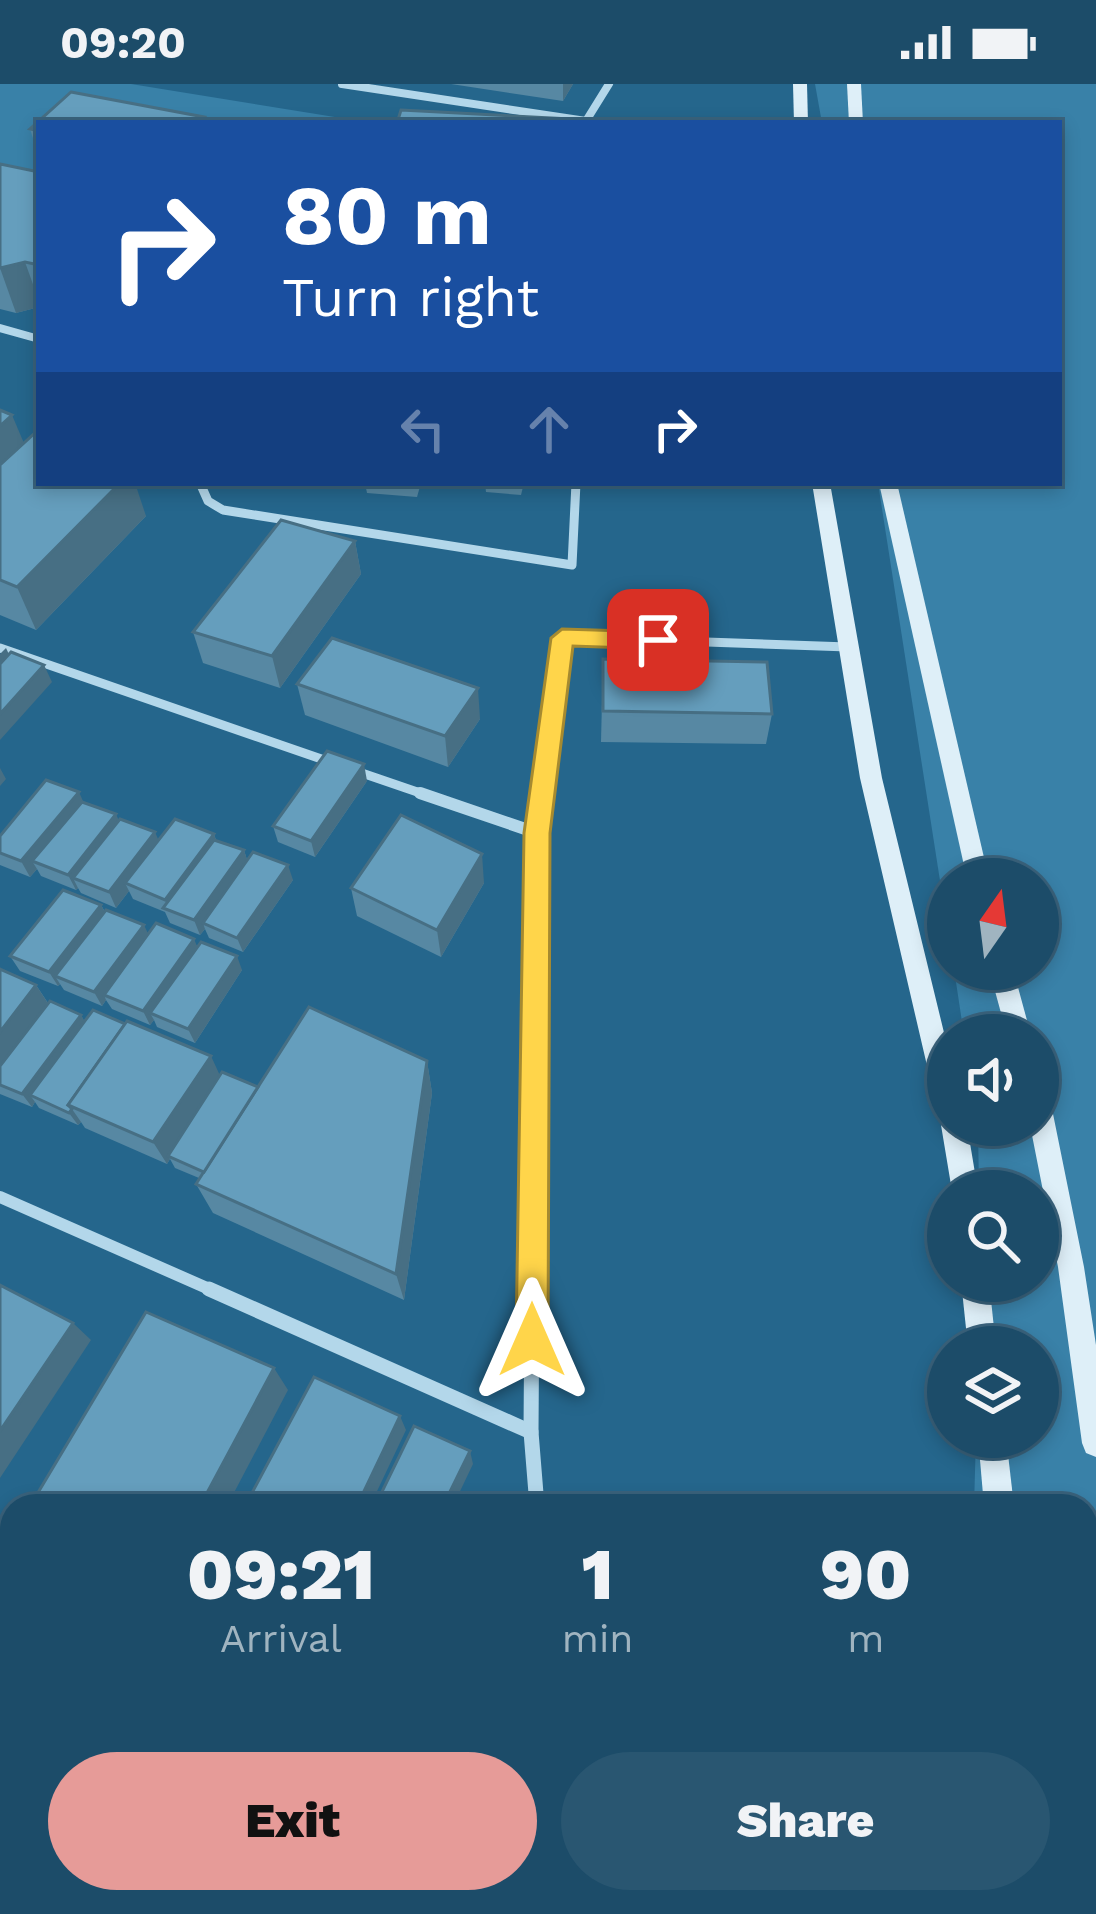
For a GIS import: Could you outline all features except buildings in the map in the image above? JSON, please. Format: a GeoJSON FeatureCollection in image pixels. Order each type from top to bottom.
{"type":"FeatureCollection","features":[{"type":"Feature","properties":{"kind":"street"},"geometry":{"type":"LineString","coordinates":[[342,84],[573,120]]}},
{"type":"Feature","properties":{"kind":"street"},"geometry":{"type":"LineString","coordinates":[[587,120],[609,84]]}},
{"type":"Feature","properties":{"kind":"street"},"geometry":{"type":"LineString","coordinates":[[800,84],[802,120]]}},
{"type":"Feature","properties":{"kind":"street"},"geometry":{"type":"LineString","coordinates":[[854,84],[856,120]]}},
{"type":"Feature","properties":{"kind":"street"},"geometry":{"type":"LineString","coordinates":[[424,111],[432,98]]}},
{"type":"Feature","properties":{"kind":"street"},"geometry":{"type":"LineString","coordinates":[[0,328],[36,338]]}},
{"type":"Feature","properties":{"kind":"street"},"geometry":{"type":"LineString","coordinates":[[201,486],[208,501],[223,510],[572,565],[576,486]]}},
{"type":"Feature","properties":{"kind":"street"},"geometry":{"type":"LineString","coordinates":[[821,486],[871,778],[927,1014]]}},
{"type":"Feature","properties":{"kind":"street"},"geometry":{"type":"LineString","coordinates":[[889,486],[973,858]]}},
{"type":"Feature","properties":{"kind":"street"},"geometry":{"type":"LineString","coordinates":[[536,1494],[531,1432],[537,833],[562,638],[848,647]]}},
{"type":"Feature","properties":{"kind":"street"},"geometry":{"type":"LineString","coordinates":[[0,648],[537,833]]}},
{"type":"Feature","properties":{"kind":"street"},"geometry":{"type":"LineString","coordinates":[[1046,1146],[1071,1268],[1096,1444]]}},
{"type":"Feature","properties":{"kind":"street"},"geometry":{"type":"LineString","coordinates":[[0,1197],[531,1432]]}},
{"type":"Feature","properties":{"kind":"street"},"geometry":{"type":"LineString","coordinates":[[994,1458],[998,1494]]}},
{"type":"Feature","properties":{"kind":"shaded area"},"geometry":{"type":"Polygon","coordinates":[[[0,84],[131,84],[353,120],[36,120],[36,186],[0,179],[0,84]]]}},
{"type":"Feature","properties":{"kind":"shaded area"},"geometry":{"type":"Polygon","coordinates":[[[815,84],[1096,84],[1096,1494],[974,1494],[975,1458],[1059,1458],[1059,1326],[977,1326],[978,1302],[1059,1302],[1059,1170],[979,1170],[978,1146],[1059,1146],[1059,1014],[961,1014],[957,990],[1059,990],[1059,858],[936,858],[878,486],[1062,486],[1062,120],[821,120],[815,84]]]}},
{"type":"Feature","properties":{"kind":"route"},"geometry":{"type":"LineString","coordinates":[[532,1340],[537,833],[562,638],[658,640]]}}]}
